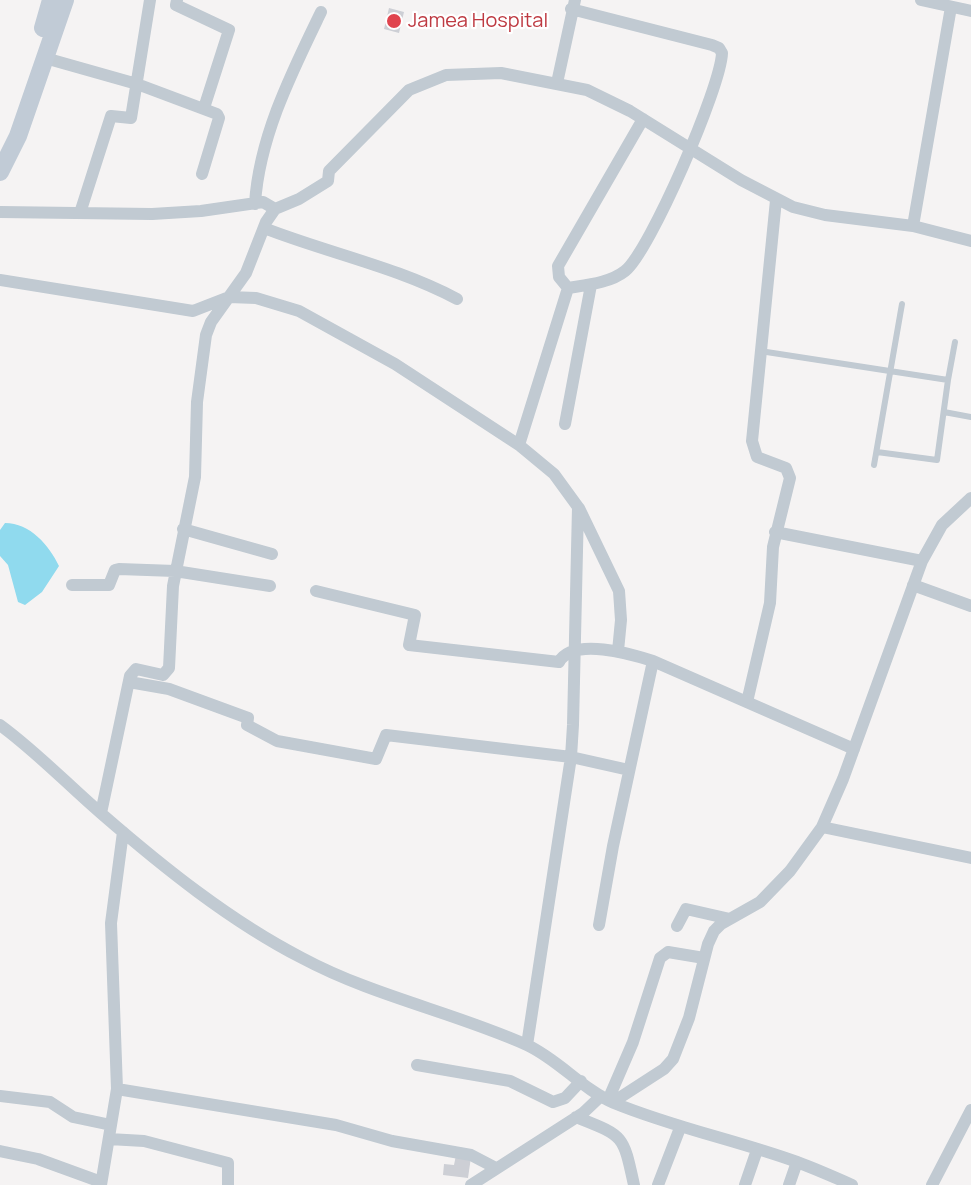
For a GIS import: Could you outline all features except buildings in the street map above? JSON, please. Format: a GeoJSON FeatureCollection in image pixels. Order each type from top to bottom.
{"type":"FeatureCollection","features":[{"type":"Feature","properties":{"kind":"street"},"geometry":{"type":"LineString","coordinates":[[2,158],[51,0]]}},
{"type":"Feature","properties":{"kind":"street"},"geometry":{"type":"LineString","coordinates":[[2,158],[45,58],[65,0]]}},
{"type":"Feature","properties":{"kind":"street"},"geometry":{"type":"LineString","coordinates":[[80,213],[111,116],[131,118],[150,0]]}},
{"type":"Feature","properties":{"kind":"street"},"geometry":{"type":"LineString","coordinates":[[177,0],[176,5],[230,30],[204,108]]}},
{"type":"Feature","properties":{"kind":"street"},"geometry":{"type":"LineString","coordinates":[[921,0],[971,11]]}},
{"type":"Feature","properties":{"kind":"street"},"geometry":{"type":"LineString","coordinates":[[557,83],[573,5],[719,48],[722,58],[691,150],[638,256],[625,272],[591,285],[568,288]]}},
{"type":"Feature","properties":{"kind":"street"},"geometry":{"type":"LineString","coordinates":[[913,226],[951,7]]}},
{"type":"Feature","properties":{"kind":"street"},"geometry":{"type":"LineString","coordinates":[[255,204],[258,172],[267,141],[292,74],[321,12]]}},
{"type":"Feature","properties":{"kind":"street"},"geometry":{"type":"LineString","coordinates":[[45,58],[137,84],[204,108],[219,117],[202,174]]}},
{"type":"Feature","properties":{"kind":"street"},"geometry":{"type":"LineString","coordinates":[[101,813],[132,671],[136,669],[159,675],[166,673],[169,668],[175,571],[195,477],[197,402],[203,351],[211,322],[246,273],[264,228],[275,209],[299,199],[328,181],[330,171],[392,104],[409,90],[426,81],[446,75],[501,73],[587,90],[643,119],[776,200],[825,214],[913,226],[971,241]]}},
{"type":"Feature","properties":{"kind":"street"},"geometry":{"type":"LineString","coordinates":[[568,288],[559,277],[558,266],[643,119]]}},
{"type":"Feature","properties":{"kind":"street"},"geometry":{"type":"LineString","coordinates":[[747,702],[770,603],[775,532],[790,478],[786,468],[765,462],[753,451],[752,431],[759,351],[776,200]]}},
{"type":"Feature","properties":{"kind":"street"},"geometry":{"type":"LineString","coordinates":[[0,212],[201,212],[263,202],[275,209]]}},
{"type":"Feature","properties":{"kind":"street"},"geometry":{"type":"LineString","coordinates":[[264,228],[315,248],[425,282],[457,299]]}},
{"type":"Feature","properties":{"kind":"street"},"geometry":{"type":"LineString","coordinates":[[0,280],[193,311],[229,297],[256,298],[279,304],[326,325],[395,364],[519,445],[554,474],[578,507],[620,591],[621,620],[618,651]]}},
{"type":"Feature","properties":{"kind":"street"},"geometry":{"type":"LineString","coordinates":[[565,424],[591,285]]}},
{"type":"Feature","properties":{"kind":"street"},"geometry":{"type":"LineString","coordinates":[[519,445],[568,288]]}},
{"type":"Feature","properties":{"kind":"street"},"geometry":{"type":"LineString","coordinates":[[471,1185],[494,1167],[608,1099],[664,1069],[673,1059],[689,1018],[704,958],[714,932],[730,919],[760,902],[805,852],[822,827],[854,749],[922,561],[942,525],[971,498]]}},
{"type":"Feature","properties":{"kind":"street"},"geometry":{"type":"LineString","coordinates":[[527,1045],[571,757],[576,650],[575,559],[578,507]]}},
{"type":"Feature","properties":{"kind":"street"},"geometry":{"type":"LineString","coordinates":[[183,529],[272,554]]}},
{"type":"Feature","properties":{"kind":"street"},"geometry":{"type":"LineString","coordinates":[[775,532],[922,561]]}},
{"type":"Feature","properties":{"kind":"street"},"geometry":{"type":"LineString","coordinates":[[72,585],[109,585],[117,569],[175,571],[270,586]]}},
{"type":"Feature","properties":{"kind":"street"},"geometry":{"type":"LineString","coordinates":[[913,585],[971,606]]}},
{"type":"Feature","properties":{"kind":"street"},"geometry":{"type":"LineString","coordinates":[[316,591],[415,615],[409,645],[559,662],[563,655],[576,650],[618,651],[653,661],[854,749]]}},
{"type":"Feature","properties":{"kind":"street"},"geometry":{"type":"LineString","coordinates":[[600,925],[629,770],[653,661]]}},
{"type":"Feature","properties":{"kind":"street"},"geometry":{"type":"LineString","coordinates":[[129,682],[169,689],[248,718],[247,725],[277,741],[376,759],[386,735],[571,757],[629,770]]}},
{"type":"Feature","properties":{"kind":"street"},"geometry":{"type":"LineString","coordinates":[[0,725],[48,763],[123,832],[207,898],[300,958],[342,978],[527,1045],[554,1060],[608,1099],[680,1128],[797,1162],[852,1185]]}},
{"type":"Feature","properties":{"kind":"street"},"geometry":{"type":"LineString","coordinates":[[822,827],[971,858]]}},
{"type":"Feature","properties":{"kind":"street"},"geometry":{"type":"LineString","coordinates":[[0,1151],[38,1159],[101,1184],[117,1089],[111,923],[123,832]]}},
{"type":"Feature","properties":{"kind":"street"},"geometry":{"type":"LineString","coordinates":[[677,926],[686,909],[730,919]]}},
{"type":"Feature","properties":{"kind":"street"},"geometry":{"type":"LineString","coordinates":[[608,1099],[633,1042],[660,958],[668,952],[704,958]]}},
{"type":"Feature","properties":{"kind":"street"},"geometry":{"type":"LineString","coordinates":[[417,1065],[510,1081],[548,1101],[561,1101],[581,1081]]}},
{"type":"Feature","properties":{"kind":"street"},"geometry":{"type":"LineString","coordinates":[[117,1089],[336,1125],[392,1141],[471,1155],[494,1167]]}},
{"type":"Feature","properties":{"kind":"street"},"geometry":{"type":"LineString","coordinates":[[0,1096],[50,1102],[74,1117],[111,1125]]}},
{"type":"Feature","properties":{"kind":"street"},"geometry":{"type":"LineString","coordinates":[[932,1185],[971,1110]]}},
{"type":"Feature","properties":{"kind":"street"},"geometry":{"type":"LineString","coordinates":[[576,1118],[618,1135],[626,1146],[634,1185]]}},
{"type":"Feature","properties":{"kind":"street"},"geometry":{"type":"LineString","coordinates":[[658,1185],[680,1128]]}},
{"type":"Feature","properties":{"kind":"street"},"geometry":{"type":"LineString","coordinates":[[109,1140],[144,1141],[228,1163],[228,1185]]}},
{"type":"Feature","properties":{"kind":"street"},"geometry":{"type":"LineString","coordinates":[[745,1185],[757,1150]]}},
{"type":"Feature","properties":{"kind":"street"},"geometry":{"type":"LineString","coordinates":[[789,1185],[797,1162]]}},
{"type":"Feature","properties":{"kind":"lane"},"geometry":{"type":"LineString","coordinates":[[874,465],[902,304]]}},
{"type":"Feature","properties":{"kind":"lane"},"geometry":{"type":"LineString","coordinates":[[877,452],[937,460],[955,342]]}},
{"type":"Feature","properties":{"kind":"lane"},"geometry":{"type":"LineString","coordinates":[[759,351],[948,380]]}},
{"type":"Feature","properties":{"kind":"lane"},"geometry":{"type":"LineString","coordinates":[[944,412],[971,417]]}},
{"type":"Feature","properties":{"kind":"water"},"geometry":{"type":"Polygon","coordinates":[[[5,523],[23,527],[38,537],[50,550],[59,566],[42,592],[25,605],[18,602],[8,565],[0,556],[0,530],[5,523]]]}},
{"type":"Feature","properties":{"kind":"place","name":"Jamea Hospital"},"geometry":{"type":"Point","coordinates":[394,21]}}]}
